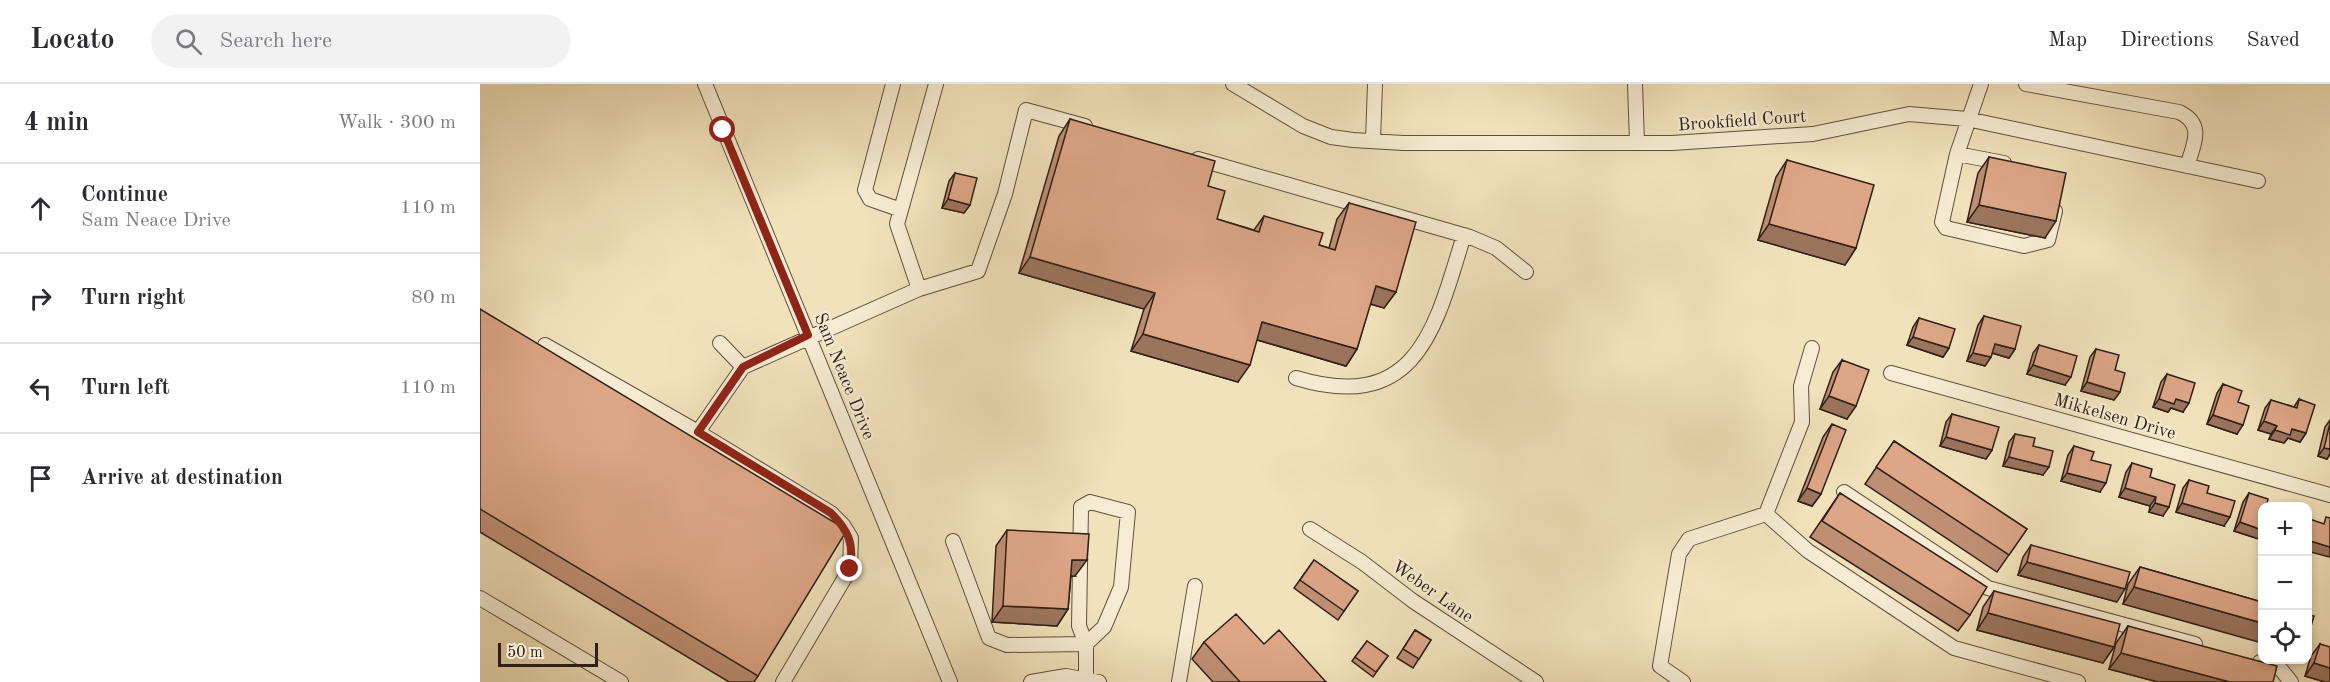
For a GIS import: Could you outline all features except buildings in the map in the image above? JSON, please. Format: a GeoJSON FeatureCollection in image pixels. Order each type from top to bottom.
{"type":"FeatureCollection","features":[{"type":"Feature","properties":{"kind":"street","name":"Sam Neace Drive"},"geometry":{"type":"LineString","coordinates":[[705,84],[950,682]]}},
{"type":"Feature","properties":{"kind":"street"},"geometry":{"type":"LineString","coordinates":[[893,84],[865,190],[870,199],[901,210]]}},
{"type":"Feature","properties":{"kind":"street"},"geometry":{"type":"LineString","coordinates":[[919,289],[897,224],[936,84]]}},
{"type":"Feature","properties":{"kind":"street","name":"Brookfield Court"},"geometry":{"type":"LineString","coordinates":[[1233,84],[1303,126],[1331,137],[1374,141],[1637,143],[1813,134],[1909,114],[1967,119],[2258,181]]}},
{"type":"Feature","properties":{"kind":"street"},"geometry":{"type":"LineString","coordinates":[[1374,141],[1375,84]]}},
{"type":"Feature","properties":{"kind":"street"},"geometry":{"type":"LineString","coordinates":[[1635,84],[1637,143]]}},
{"type":"Feature","properties":{"kind":"street"},"geometry":{"type":"LineString","coordinates":[[1981,84],[1967,119],[1942,214],[1942,222],[1946,228],[2024,246],[2041,242],[2048,240],[2058,198]]}},
{"type":"Feature","properties":{"kind":"street"},"geometry":{"type":"LineString","coordinates":[[2026,84],[2179,112],[2189,117],[2196,129],[2196,138],[2187,165]]}},
{"type":"Feature","properties":{"kind":"street"},"geometry":{"type":"LineString","coordinates":[[698,432],[743,367],[808,335],[919,289],[978,271],[1005,194],[1026,110],[1095,129]]}},
{"type":"Feature","properties":{"kind":"street"},"geometry":{"type":"LineString","coordinates":[[1958,154],[2021,167]]}},
{"type":"Feature","properties":{"kind":"street"},"geometry":{"type":"LineString","coordinates":[[1187,156],[1464,235],[1496,248],[1526,272]]}},
{"type":"Feature","properties":{"kind":"street"},"geometry":{"type":"LineString","coordinates":[[1296,378],[1329,386],[1370,383],[1410,362],[1426,342],[1439,317],[1464,235]]}},
{"type":"Feature","properties":{"kind":"street"},"geometry":{"type":"LineString","coordinates":[[720,343],[743,367]]}},
{"type":"Feature","properties":{"kind":"street"},"geometry":{"type":"LineString","coordinates":[[545,345],[698,432],[831,513],[843,525],[851,538],[850,569],[783,682]]}},
{"type":"Feature","properties":{"kind":"street"},"geometry":{"type":"LineString","coordinates":[[1766,514],[1802,422],[1801,386],[1812,348]]}},
{"type":"Feature","properties":{"kind":"street","name":"Mikkelsen Drive"},"geometry":{"type":"LineString","coordinates":[[1891,373],[2330,495]]}},
{"type":"Feature","properties":{"kind":"street"},"geometry":{"type":"LineString","coordinates":[[1844,492],[1988,588],[2212,649]]}},
{"type":"Feature","properties":{"kind":"street"},"geometry":{"type":"LineString","coordinates":[[952,541],[988,638],[1007,645],[1086,644],[1104,627],[1121,587],[1128,512],[1090,502],[1081,507],[1079,626],[1086,644],[1093,680],[1066,676],[1030,682]]}},
{"type":"Feature","properties":{"kind":"street"},"geometry":{"type":"LineString","coordinates":[[1683,682],[1660,666],[1678,554],[1689,539],[1766,514]]}},
{"type":"Feature","properties":{"kind":"street"},"geometry":{"type":"LineString","coordinates":[[1766,514],[1808,551],[1954,648],[2078,682]]}},
{"type":"Feature","properties":{"kind":"street","name":"Weber Lane"},"geometry":{"type":"LineString","coordinates":[[1310,529],[1362,562],[1422,608],[1536,682]]}},
{"type":"Feature","properties":{"kind":"street"},"geometry":{"type":"LineString","coordinates":[[1179,682],[1195,586]]}},
{"type":"Feature","properties":{"kind":"street"},"geometry":{"type":"LineString","coordinates":[[480,598],[621,682]]}},
{"type":"Feature","properties":{"kind":"street"},"geometry":{"type":"LineString","coordinates":[[2245,658],[2279,668],[2291,682]]}},
{"type":"Feature","properties":{"kind":"route"},"geometry":{"type":"LineString","coordinates":[[723,130],[808,335],[743,367],[698,432],[831,513],[843,525],[851,538],[850,569]]}}]}
